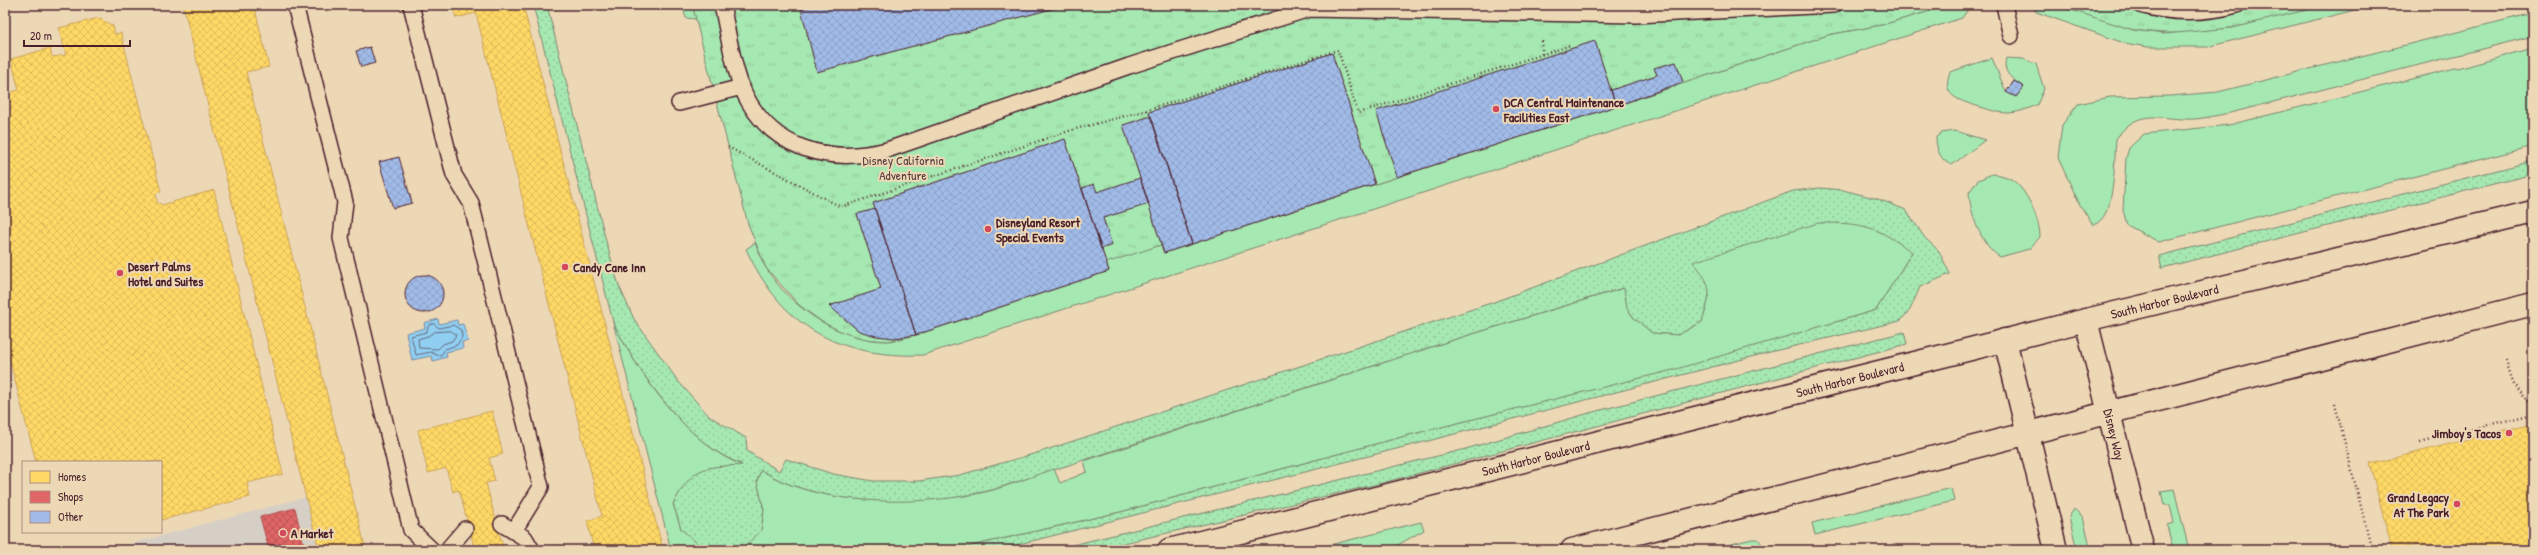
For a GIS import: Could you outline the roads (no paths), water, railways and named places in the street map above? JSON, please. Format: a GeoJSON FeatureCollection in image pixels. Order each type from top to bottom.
{"type":"FeatureCollection","features":[{"type":"Feature","properties":{"kind":"main road","name":"South Harbor Boulevard"},"geometry":{"type":"LineString","coordinates":[[1169,550],[2004,340],[2533,212]]}},
{"type":"Feature","properties":{"kind":"main road"},"geometry":{"type":"LineString","coordinates":[[1572,550],[2533,304]]}},
{"type":"Feature","properties":{"kind":"main road","name":"Disney Way"},"geometry":{"type":"LineString","coordinates":[[2086,320],[2143,550]]}},
{"type":"Feature","properties":{"kind":"main road"},"geometry":{"type":"LineString","coordinates":[[2004,340],[2056,550]]}},
{"type":"Feature","properties":{"kind":"lane"},"geometry":{"type":"LineString","coordinates":[[295,5],[345,202],[341,238],[411,530],[432,550]]}},
{"type":"Feature","properties":{"kind":"lane"},"geometry":{"type":"LineString","coordinates":[[411,5],[454,175],[471,203],[541,487],[508,527],[525,538],[532,550]]}},
{"type":"Feature","properties":{"kind":"lane"},"geometry":{"type":"LineString","coordinates":[[722,5],[742,87],[748,100],[767,126],[796,146],[835,157],[863,156],[887,150],[1129,66],[1309,9],[1636,15],[1834,5]]}},
{"type":"Feature","properties":{"kind":"lane"},"geometry":{"type":"LineString","coordinates":[[2004,5],[2011,36]]}},
{"type":"Feature","properties":{"kind":"lane"},"geometry":{"type":"LineString","coordinates":[[2140,5],[2164,11],[2187,13],[2236,5]]}},
{"type":"Feature","properties":{"kind":"lane"},"geometry":{"type":"LineString","coordinates":[[678,103],[742,87]]}},
{"type":"Feature","properties":{"kind":"lane"},"geometry":{"type":"LineString","coordinates":[[447,550],[465,529]]}},
{"type":"Feature","properties":{"kind":"water"},"geometry":{"type":"Polygon","coordinates":[[[438,319],[439,324],[457,320],[458,325],[463,324],[468,341],[462,342],[463,348],[446,352],[447,357],[433,361],[431,356],[412,360],[406,333],[425,328],[424,323],[438,319]]]}},
{"type":"Feature","properties":{"kind":"place","name":"DCA Central Maintenance Facilities East"},"geometry":{"type":"Point","coordinates":[1496,109]}},
{"type":"Feature","properties":{"kind":"place","name":"Disneyland Resort Special Events"},"geometry":{"type":"Point","coordinates":[988,229]}},
{"type":"Feature","properties":{"kind":"place","name":"Candy Cane Inn"},"geometry":{"type":"Point","coordinates":[565,267]}},
{"type":"Feature","properties":{"kind":"place","name":"Desert Palms Hotel and Suites"},"geometry":{"type":"Point","coordinates":[120,273]}},
{"type":"Feature","properties":{"kind":"place","name":"Jimboy's Tacos"},"geometry":{"type":"Point","coordinates":[2509,433]}},
{"type":"Feature","properties":{"kind":"place","name":"Grand Legacy At The Park"},"geometry":{"type":"Point","coordinates":[2457,504]}},
{"type":"Feature","properties":{"kind":"place","name":"A Market"},"geometry":{"type":"Point","coordinates":[283,533]}},
{"type":"Feature","properties":{"kind":"park label","name":"Disney California Adventure"},"geometry":{"type":"Point","coordinates":[903,168]}}]}
